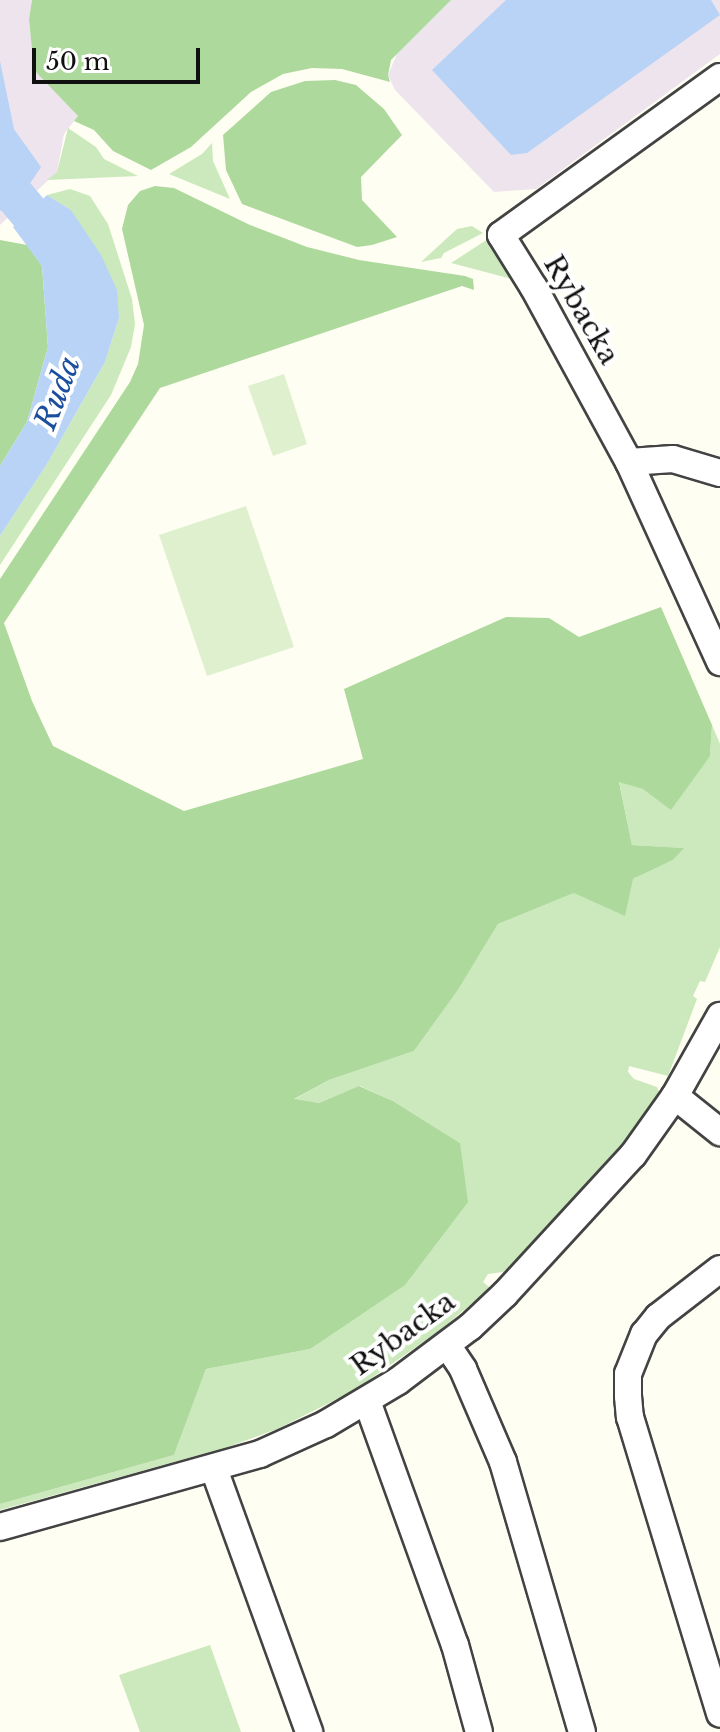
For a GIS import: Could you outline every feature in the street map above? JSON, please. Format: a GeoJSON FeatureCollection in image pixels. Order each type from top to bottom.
{"type":"FeatureCollection","features":[{"type":"Feature","properties":{"kind":"street","name":"Rybacka"},"geometry":{"type":"LineString","coordinates":[[720,77],[501,235],[534,288],[629,462],[720,662]]}},
{"type":"Feature","properties":{"kind":"street"},"geometry":{"type":"LineString","coordinates":[[629,462],[673,459],[720,473]]}},
{"type":"Feature","properties":{"kind":"street","name":"Rybacka"},"geometry":{"type":"LineString","coordinates":[[0,1527],[214,1469],[275,1448],[367,1401],[447,1345],[505,1294],[639,1147],[675,1096],[720,1016]]}},
{"type":"Feature","properties":{"kind":"street"},"geometry":{"type":"LineString","coordinates":[[675,1096],[720,1132]]}},
{"type":"Feature","properties":{"kind":"street"},"geometry":{"type":"LineString","coordinates":[[720,1269],[658,1317],[644,1334],[628,1374],[630,1417],[720,1714]]}},
{"type":"Feature","properties":{"kind":"street"},"geometry":{"type":"LineString","coordinates":[[447,1345],[463,1369],[503,1462],[582,1732]]}},
{"type":"Feature","properties":{"kind":"street"},"geometry":{"type":"LineString","coordinates":[[367,1401],[455,1645],[479,1732]]}},
{"type":"Feature","properties":{"kind":"street"},"geometry":{"type":"LineString","coordinates":[[214,1469],[309,1732]]}},
{"type":"Feature","properties":{"kind":"shaded area"},"geometry":{"type":"Polygon","coordinates":[[[0,0],[32,0],[29,19],[34,69],[78,116],[64,134],[57,172],[0,225],[0,0]]]}},
{"type":"Feature","properties":{"kind":"shaded area"},"geometry":{"type":"Polygon","coordinates":[[[451,0],[720,0],[720,54],[536,189],[494,192],[395,90],[388,75],[397,54],[451,0]]]}},
{"type":"Feature","properties":{"kind":"green space"},"geometry":{"type":"Polygon","coordinates":[[[32,0],[451,0],[391,60],[390,82],[342,69],[312,68],[283,74],[251,92],[191,147],[151,170],[113,151],[94,130],[74,121],[78,116],[34,70],[29,19],[32,0]]]}},
{"type":"Feature","properties":{"kind":"green space"},"geometry":{"type":"Polygon","coordinates":[[[335,80],[356,85],[384,109],[402,135],[361,177],[362,200],[397,237],[372,245],[357,247],[242,204],[226,170],[223,135],[271,92],[305,81],[335,80]]]}},
{"type":"Feature","properties":{"kind":"green space"},"geometry":{"type":"Polygon","coordinates":[[[68,128],[96,147],[104,159],[138,176],[47,180],[57,172],[68,128]]]}},
{"type":"Feature","properties":{"kind":"green space"},"geometry":{"type":"Polygon","coordinates":[[[212,143],[213,161],[230,199],[169,174],[202,154],[212,143]]]}},
{"type":"Feature","properties":{"kind":"green space"},"geometry":{"type":"Polygon","coordinates":[[[155,186],[174,188],[250,225],[307,247],[359,260],[465,276],[473,279],[474,290],[462,286],[160,388],[4,623],[32,701],[53,746],[184,811],[363,759],[344,689],[506,617],[549,618],[579,637],[661,607],[712,725],[710,756],[671,810],[643,789],[619,782],[632,845],[684,848],[673,860],[633,879],[625,916],[574,893],[498,924],[458,990],[414,1051],[329,1080],[294,1099],[319,1103],[359,1086],[393,1101],[460,1143],[468,1202],[405,1285],[310,1349],[206,1369],[174,1455],[0,1504],[0,579],[130,382],[138,364],[144,325],[122,229],[128,205],[140,191],[155,186]]]}},
{"type":"Feature","properties":{"kind":"green space"},"geometry":{"type":"Polygon","coordinates":[[[70,189],[90,196],[108,224],[132,299],[135,324],[131,347],[111,395],[0,565],[0,536],[47,464],[105,362],[119,318],[71,210],[47,195],[70,189]]]}},
{"type":"Feature","properties":{"kind":"green space"},"geometry":{"type":"Polygon","coordinates":[[[472,226],[483,233],[444,253],[441,258],[421,262],[457,229],[472,226]]]}},
{"type":"Feature","properties":{"kind":"green space"},"geometry":{"type":"Polygon","coordinates":[[[488,239],[505,259],[512,279],[451,263],[488,239]]]}},
{"type":"Feature","properties":{"kind":"green space"},"geometry":{"type":"Polygon","coordinates":[[[0,240],[27,245],[42,266],[48,347],[27,422],[0,466],[0,240]]]}},
{"type":"Feature","properties":{"kind":"green space"},"geometry":{"type":"Polygon","coordinates":[[[284,374],[307,444],[273,456],[248,386],[284,374]]]}},
{"type":"Feature","properties":{"kind":"green space"},"geometry":{"type":"Polygon","coordinates":[[[246,506],[294,647],[207,676],[159,535],[246,506]]]}},
{"type":"Feature","properties":{"kind":"green space"},"geometry":{"type":"Polygon","coordinates":[[[712,725],[720,744],[720,947],[705,982],[700,981],[693,996],[697,999],[668,1076],[629,1066],[628,1072],[634,1079],[657,1087],[659,1092],[625,1140],[512,1265],[503,1272],[488,1274],[483,1282],[490,1288],[439,1331],[353,1391],[277,1429],[225,1448],[0,1510],[0,1504],[174,1455],[206,1369],[310,1349],[460,1143],[393,1101],[360,1086],[319,1103],[293,1100],[329,1080],[414,1051],[458,990],[498,924],[574,893],[633,879],[673,860],[683,848],[632,845],[619,781],[643,789],[710,756],[712,725]]]}},
{"type":"Feature","properties":{"kind":"green space"},"geometry":{"type":"Polygon","coordinates":[[[210,1645],[241,1732],[140,1732],[119,1675],[210,1645]]]}},
{"type":"Feature","properties":{"kind":"water"},"geometry":{"type":"Polygon","coordinates":[[[506,0],[711,0],[720,15],[527,153],[511,155],[432,70],[506,0]]]}},
{"type":"Feature","properties":{"kind":"water"},"geometry":{"type":"Polygon","coordinates":[[[0,61],[14,129],[41,167],[31,182],[0,211],[0,61]]]}},
{"type":"Feature","properties":{"kind":"water"},"geometry":{"type":"Polygon","coordinates":[[[47,195],[71,210],[101,255],[117,290],[119,318],[105,362],[47,464],[0,536],[0,466],[27,422],[48,347],[42,266],[13,227],[47,195]]]}},
{"type":"Feature","properties":{"kind":"waterway","name":"Ruda"},"geometry":{"type":"LineString","coordinates":[[16,197],[63,253]]}}]}
